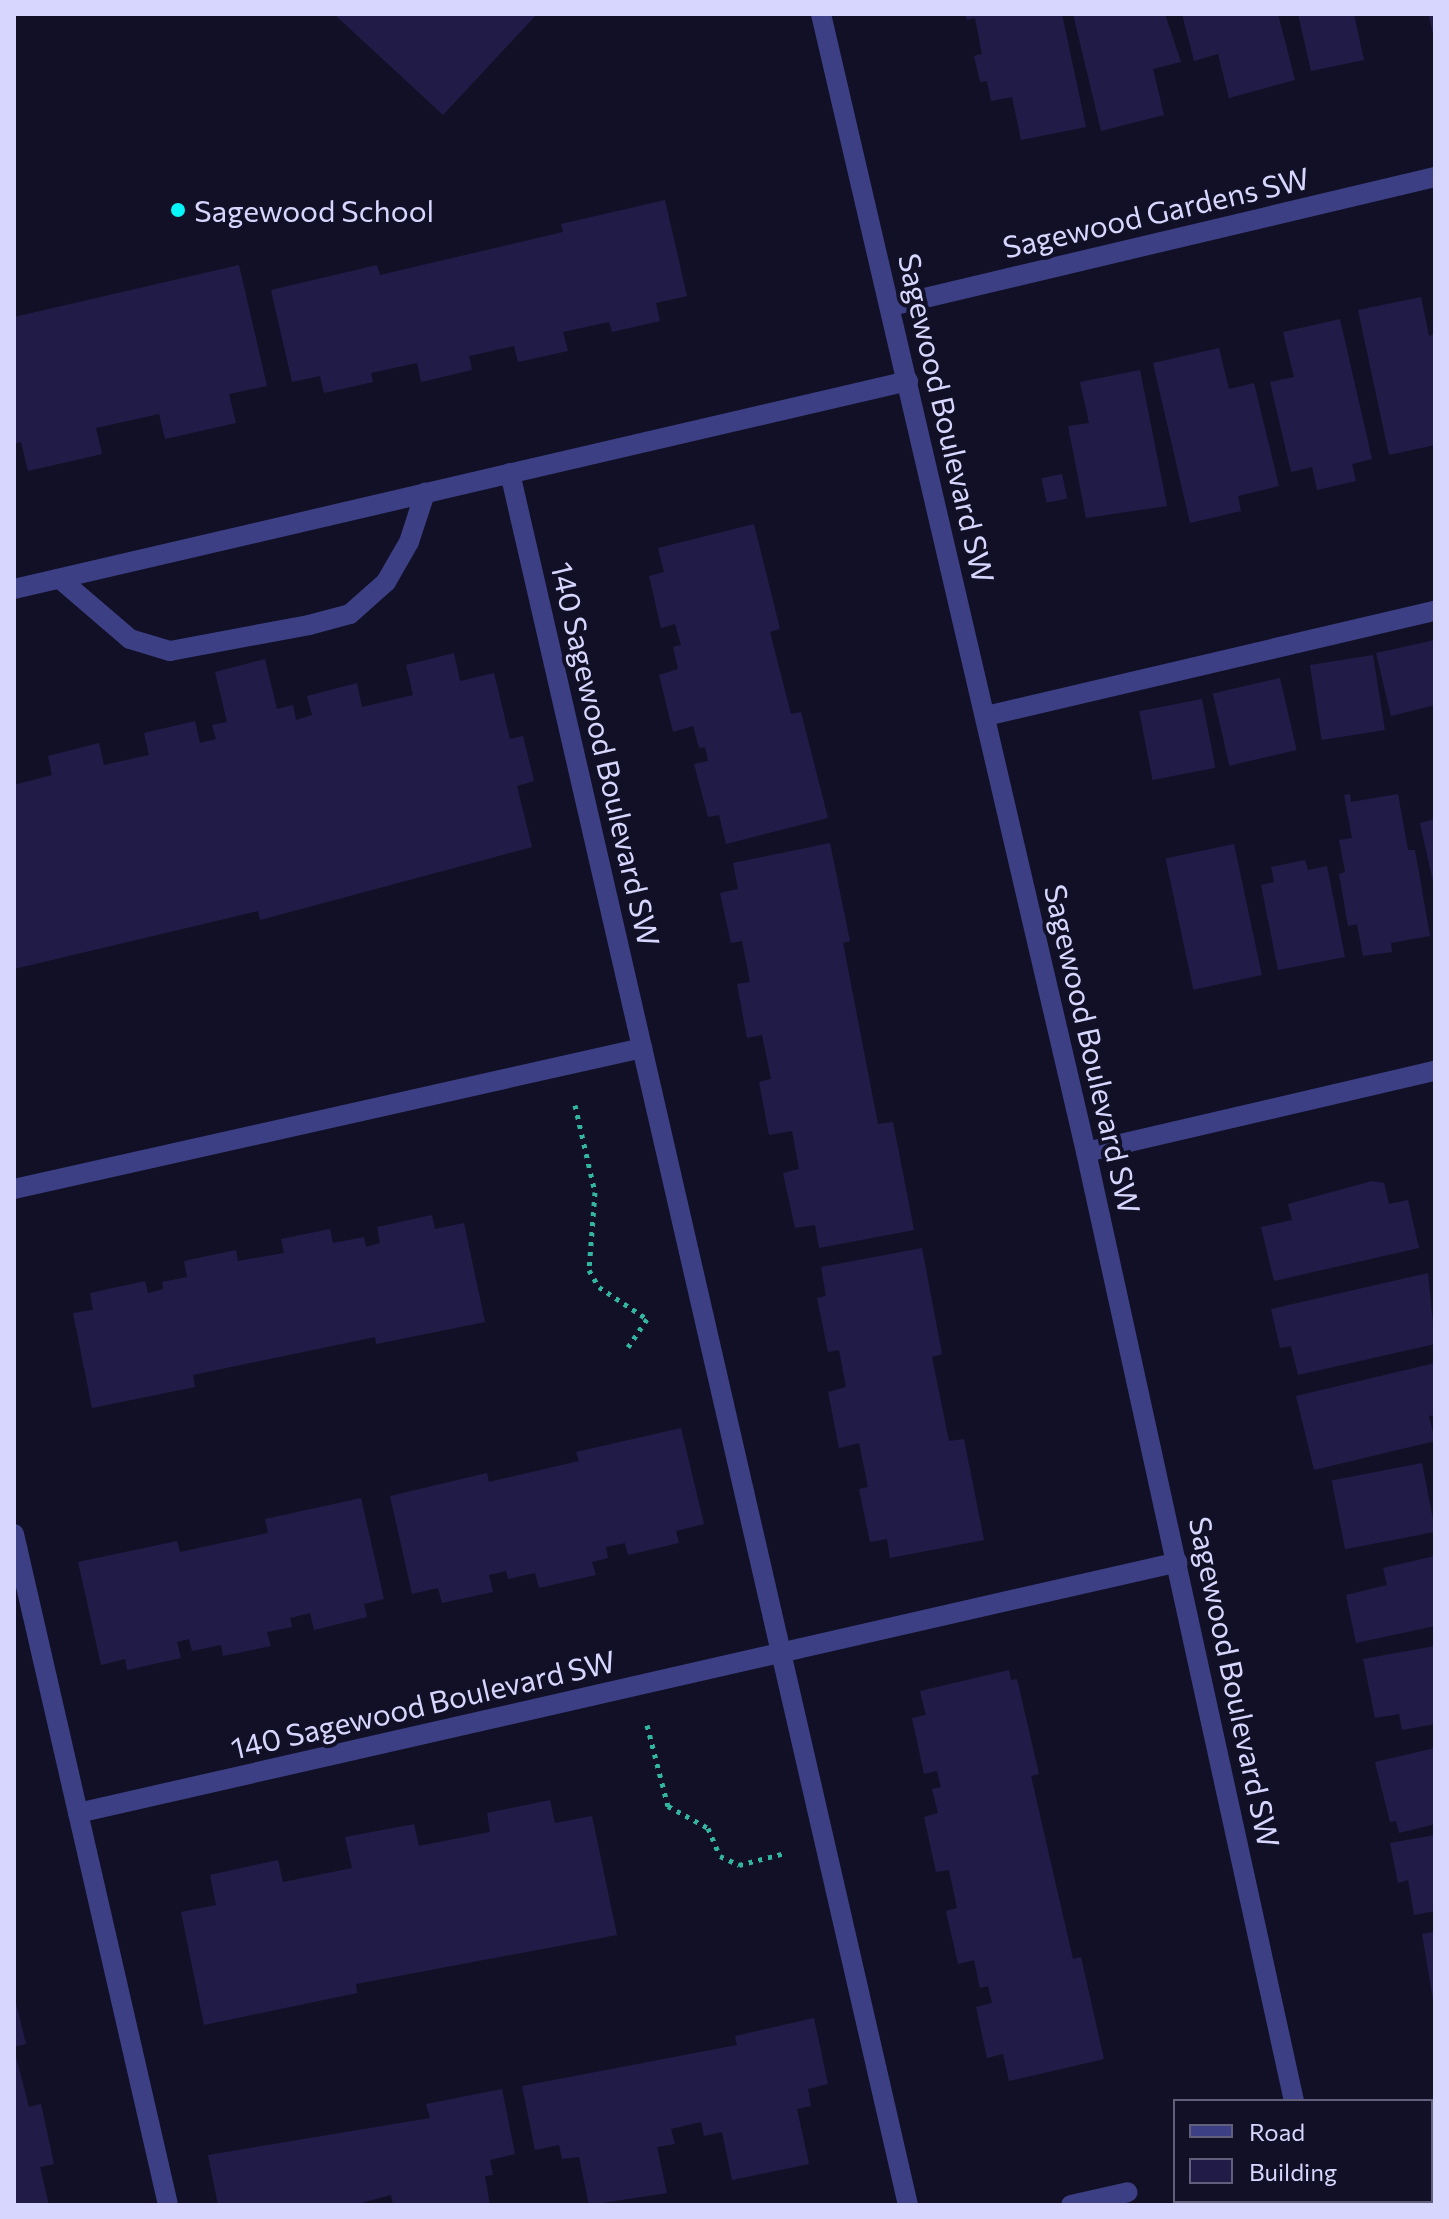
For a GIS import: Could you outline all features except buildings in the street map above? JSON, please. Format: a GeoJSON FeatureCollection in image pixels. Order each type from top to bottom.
{"type":"FeatureCollection","features":[{"type":"Feature","properties":{"kind":"street","name":"Sagewood Boulevard SW"},"geometry":{"type":"LineString","coordinates":[[821,14],[1086,1152],[1294,2099]]}},
{"type":"Feature","properties":{"kind":"street","name":"Sagewood Gardens SW"},"geometry":{"type":"LineString","coordinates":[[891,306],[1435,177]]}},
{"type":"Feature","properties":{"kind":"street"},"geometry":{"type":"LineString","coordinates":[[14,589],[908,381]]}},
{"type":"Feature","properties":{"kind":"street","name":"140 Sagewood Boulevard SW"},"geometry":{"type":"LineString","coordinates":[[510,473],[908,2205]]}},
{"type":"Feature","properties":{"kind":"street"},"geometry":{"type":"LineString","coordinates":[[60,579],[130,639],[170,651],[309,625],[350,614],[386,582],[409,542],[425,493]]}},
{"type":"Feature","properties":{"kind":"street"},"geometry":{"type":"LineString","coordinates":[[986,716],[1435,611]]}},
{"type":"Feature","properties":{"kind":"street"},"geometry":{"type":"LineString","coordinates":[[14,1189],[642,1048]]}},
{"type":"Feature","properties":{"kind":"street"},"geometry":{"type":"LineString","coordinates":[[1086,1152],[1435,1071]]}},
{"type":"Feature","properties":{"kind":"street"},"geometry":{"type":"LineString","coordinates":[[14,1534],[168,2205]]}},
{"type":"Feature","properties":{"kind":"street","name":"140 Sagewood Boulevard SW"},"geometry":{"type":"LineString","coordinates":[[78,1813],[1178,1562]]}},
{"type":"Feature","properties":{"kind":"street"},"geometry":{"type":"LineString","coordinates":[[1071,2205],[1128,2192]]}},
{"type":"Feature","properties":{"kind":"path"},"geometry":{"type":"LineString","coordinates":[[565,1065],[595,1192],[589,1270],[599,1287],[647,1319],[628,1347]]}},
{"type":"Feature","properties":{"kind":"path"},"geometry":{"type":"LineString","coordinates":[[637,1686],[668,1806],[708,1828],[727,1863],[824,1843]]}},
{"type":"Feature","properties":{"kind":"place","name":"Sagewood School"},"geometry":{"type":"Point","coordinates":[178,210]}}]}
